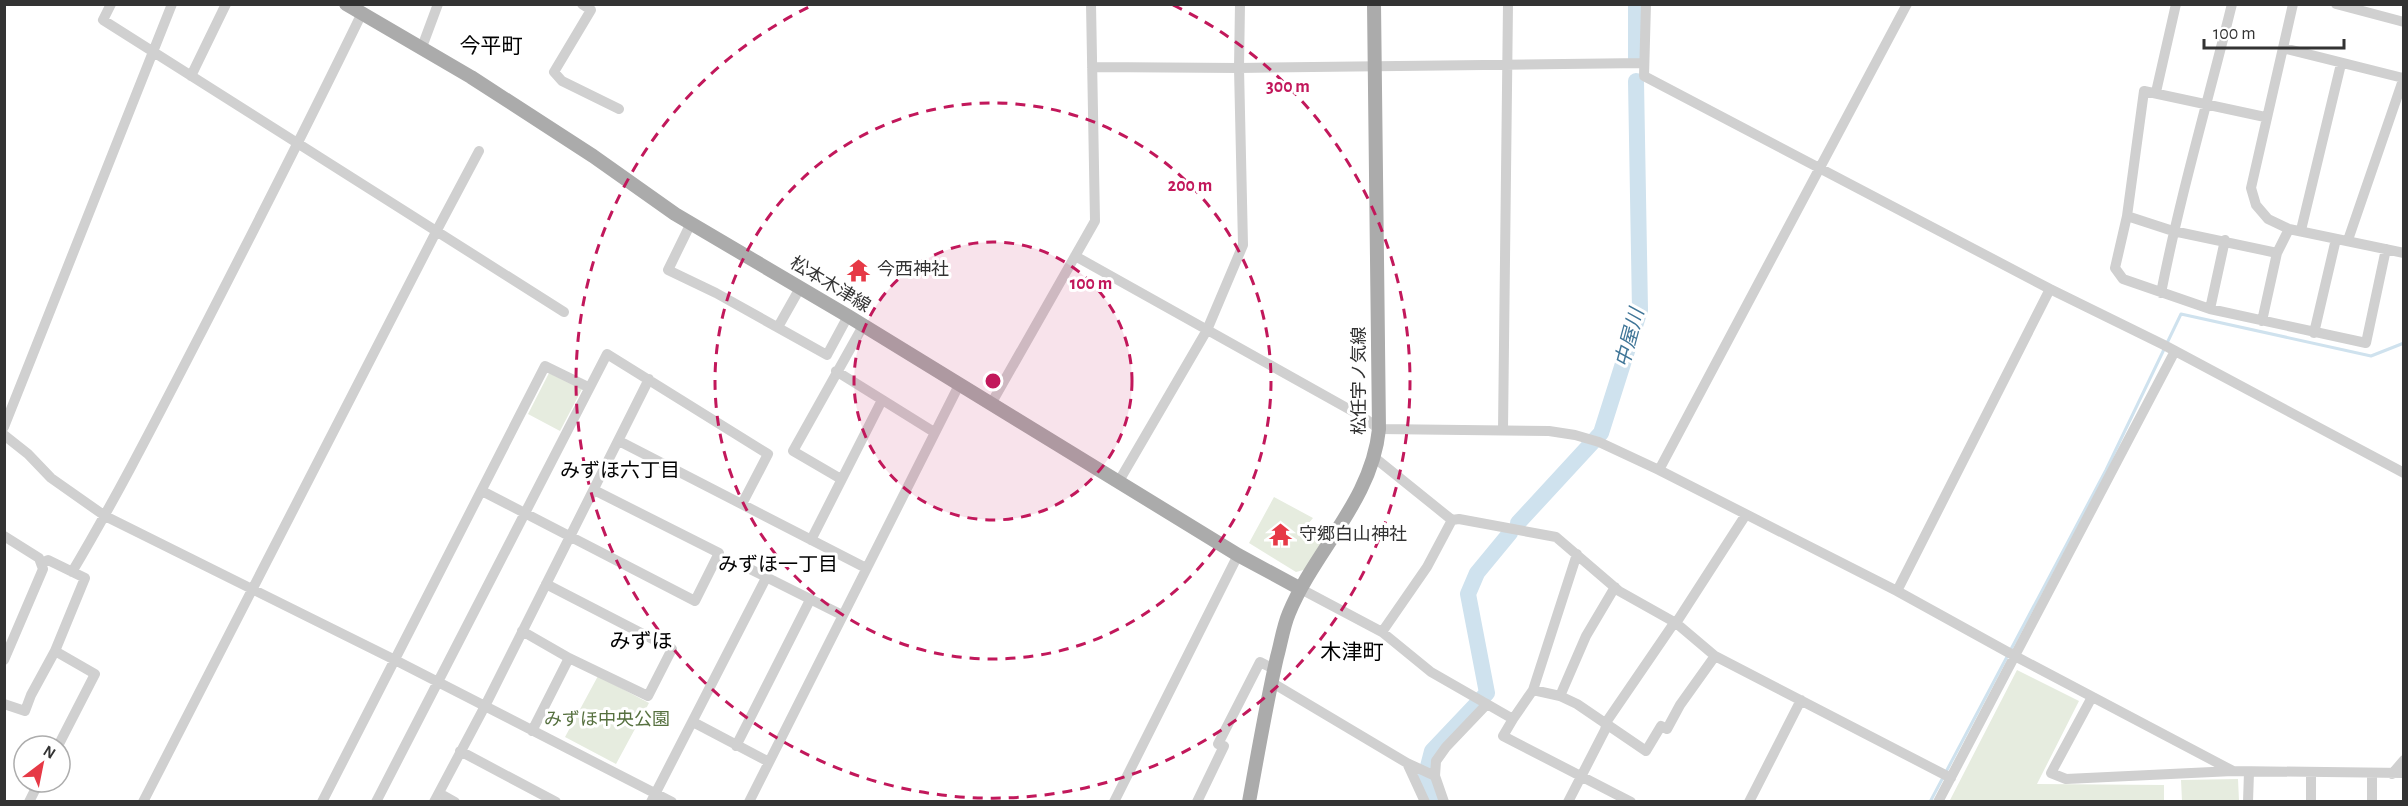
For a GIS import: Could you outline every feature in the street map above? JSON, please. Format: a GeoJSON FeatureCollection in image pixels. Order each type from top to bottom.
{"type":"FeatureCollection","features":[{"type":"Feature","properties":{"kind":"main road","name":"松本木津線"},"geometry":{"type":"LineString","coordinates":[[346,4],[422,47],[593,156],[691,224],[848,316],[1238,555],[1299,588]]}},
{"type":"Feature","properties":{"kind":"main road","name":"松任宇ノ気線"},"geometry":{"type":"LineString","coordinates":[[1249,801],[1287,616],[1299,588],[1363,486],[1375,458],[1379,429],[1374,4]]}},
{"type":"Feature","properties":{"kind":"street"},"geometry":{"type":"LineString","coordinates":[[111,4],[102,21],[564,312]]}},
{"type":"Feature","properties":{"kind":"street"},"geometry":{"type":"LineString","coordinates":[[4,427],[171,4]]}},
{"type":"Feature","properties":{"kind":"street"},"geometry":{"type":"LineString","coordinates":[[191,76],[226,4]]}},
{"type":"Feature","properties":{"kind":"street"},"geometry":{"type":"LineString","coordinates":[[422,47],[438,4]]}},
{"type":"Feature","properties":{"kind":"street"},"geometry":{"type":"LineString","coordinates":[[582,4],[591,10],[554,72],[562,81],[619,109]]}},
{"type":"Feature","properties":{"kind":"street"},"geometry":{"type":"LineString","coordinates":[[991,404],[1095,220],[1091,4]]}},
{"type":"Feature","properties":{"kind":"street"},"geometry":{"type":"LineString","coordinates":[[1119,481],[1206,330],[1243,245],[1240,4]]}},
{"type":"Feature","properties":{"kind":"street"},"geometry":{"type":"LineString","coordinates":[[1503,430],[1508,4]]}},
{"type":"Feature","properties":{"kind":"street"},"geometry":{"type":"LineString","coordinates":[[1646,4],[1644,76],[2050,289],[2169,348],[2403,473]]}},
{"type":"Feature","properties":{"kind":"street"},"geometry":{"type":"LineString","coordinates":[[1659,470],[1906,4]]}},
{"type":"Feature","properties":{"kind":"street"},"geometry":{"type":"LineString","coordinates":[[2156,92],[2176,4]]}},
{"type":"Feature","properties":{"kind":"street"},"geometry":{"type":"LineString","coordinates":[[2161,293],[2173,231],[2232,4]]}},
{"type":"Feature","properties":{"kind":"street"},"geometry":{"type":"LineString","coordinates":[[2293,4],[2265,117],[2251,188],[2256,205],[2268,219],[2289,228],[2403,253]]}},
{"type":"Feature","properties":{"kind":"street"},"geometry":{"type":"LineString","coordinates":[[2336,4],[2403,22]]}},
{"type":"Feature","properties":{"kind":"street"},"geometry":{"type":"LineString","coordinates":[[72,572],[105,516],[298,144],[362,14]]}},
{"type":"Feature","properties":{"kind":"street"},"geometry":{"type":"LineString","coordinates":[[2283,48],[2341,64],[2403,77],[2348,240]]}},
{"type":"Feature","properties":{"kind":"street"},"geometry":{"type":"LineString","coordinates":[[1092,67],[1239,68],[1643,63]]}},
{"type":"Feature","properties":{"kind":"street"},"geometry":{"type":"LineString","coordinates":[[2301,230],[2341,64]]}},
{"type":"Feature","properties":{"kind":"street"},"geometry":{"type":"LineString","coordinates":[[2265,117],[2144,91],[2127,216],[2115,268],[2123,279],[2210,309],[2366,343],[2386,249]]}},
{"type":"Feature","properties":{"kind":"street"},"geometry":{"type":"LineString","coordinates":[[143,801],[479,152]]}},
{"type":"Feature","properties":{"kind":"street"},"geometry":{"type":"LineString","coordinates":[[2127,216],[2173,231],[2225,240],[2277,253]]}},
{"type":"Feature","properties":{"kind":"street"},"geometry":{"type":"LineString","coordinates":[[691,224],[668,270],[716,292],[827,355],[848,316]]}},
{"type":"Feature","properties":{"kind":"street"},"geometry":{"type":"LineString","coordinates":[[2262,321],[2277,253],[2289,228]]}},
{"type":"Feature","properties":{"kind":"street"},"geometry":{"type":"LineString","coordinates":[[2314,333],[2336,239]]}},
{"type":"Feature","properties":{"kind":"street"},"geometry":{"type":"LineString","coordinates":[[2210,309],[2225,240]]}},
{"type":"Feature","properties":{"kind":"street"},"geometry":{"type":"LineString","coordinates":[[1075,256],[1363,417],[1379,429],[1549,431],[1595,441],[1659,470],[1745,516],[1897,591],[2233,771]]}},
{"type":"Feature","properties":{"kind":"street"},"geometry":{"type":"LineString","coordinates":[[778,327],[801,288]]}},
{"type":"Feature","properties":{"kind":"street"},"geometry":{"type":"LineString","coordinates":[[1897,591],[2050,289]]}},
{"type":"Feature","properties":{"kind":"street"},"geometry":{"type":"LineString","coordinates":[[841,479],[793,452],[863,326]]}},
{"type":"Feature","properties":{"kind":"street"},"geometry":{"type":"LineString","coordinates":[[1938,801],[1946,775],[2010,653],[2059,575],[2129,435],[2169,348]]}},
{"type":"Feature","properties":{"kind":"street"},"geometry":{"type":"LineString","coordinates":[[376,801],[607,354],[768,454],[742,504]]}},
{"type":"Feature","properties":{"kind":"street"},"geometry":{"type":"LineString","coordinates":[[322,801],[545,366],[588,387]]}},
{"type":"Feature","properties":{"kind":"street"},"geometry":{"type":"LineString","coordinates":[[836,371],[934,432]]}},
{"type":"Feature","properties":{"kind":"street"},"geometry":{"type":"LineString","coordinates":[[455,801],[436,797],[485,706],[649,379]]}},
{"type":"Feature","properties":{"kind":"street"},"geometry":{"type":"LineString","coordinates":[[748,801],[959,385]]}},
{"type":"Feature","properties":{"kind":"street"},"geometry":{"type":"LineString","coordinates":[[811,540],[882,400]]}},
{"type":"Feature","properties":{"kind":"street"},"geometry":{"type":"LineString","coordinates":[[4,435],[28,454],[51,478],[105,516],[532,730],[653,797],[672,801]]}},
{"type":"Feature","properties":{"kind":"street"},"geometry":{"type":"LineString","coordinates":[[619,441],[866,568]]}},
{"type":"Feature","properties":{"kind":"street"},"geometry":{"type":"LineString","coordinates":[[1375,458],[1452,520],[1459,519],[1556,537],[1615,587],[1676,623],[1715,656],[1946,775]]}},
{"type":"Feature","properties":{"kind":"street"},"geometry":{"type":"LineString","coordinates":[[482,491],[695,601],[719,553],[594,490]]}},
{"type":"Feature","properties":{"kind":"street"},"geometry":{"type":"LineString","coordinates":[[1568,801],[1606,725],[1676,623],[1745,516]]}},
{"type":"Feature","properties":{"kind":"street"},"geometry":{"type":"LineString","coordinates":[[1382,632],[1427,567],[1452,520]]}},
{"type":"Feature","properties":{"kind":"street"},"geometry":{"type":"LineString","coordinates":[[4,536],[39,558],[43,569],[4,660]]}},
{"type":"Feature","properties":{"kind":"street"},"geometry":{"type":"LineString","coordinates":[[1114,801],[1238,555]]}},
{"type":"Feature","properties":{"kind":"street"},"geometry":{"type":"LineString","coordinates":[[1576,555],[1533,690],[1503,736],[1631,801]]}},
{"type":"Feature","properties":{"kind":"street"},"geometry":{"type":"LineString","coordinates":[[4,704],[24,711],[55,651],[85,578],[48,560],[41,563]]}},
{"type":"Feature","properties":{"kind":"street"},"geometry":{"type":"LineString","coordinates":[[750,569],[842,615]]}},
{"type":"Feature","properties":{"kind":"street"},"geometry":{"type":"LineString","coordinates":[[653,797],[766,578]]}},
{"type":"Feature","properties":{"kind":"street"},"geometry":{"type":"LineString","coordinates":[[522,631],[569,658],[648,696],[672,649],[546,584]]}},
{"type":"Feature","properties":{"kind":"street"},"geometry":{"type":"LineString","coordinates":[[1560,696],[1586,636],[1615,587]]}},
{"type":"Feature","properties":{"kind":"street"},"geometry":{"type":"LineString","coordinates":[[1299,588],[1382,632],[1431,672],[1513,719]]}},
{"type":"Feature","properties":{"kind":"street"},"geometry":{"type":"LineString","coordinates":[[736,746],[810,600]]}},
{"type":"Feature","properties":{"kind":"street"},"geometry":{"type":"LineString","coordinates":[[55,651],[95,674],[64,734]]}},
{"type":"Feature","properties":{"kind":"street"},"geometry":{"type":"LineString","coordinates":[[1533,690],[1560,696],[1577,704],[1646,751],[1661,726],[1667,729],[1680,705],[1715,656]]}},
{"type":"Feature","properties":{"kind":"street"},"geometry":{"type":"LineString","coordinates":[[532,730],[569,658]]}},
{"type":"Feature","properties":{"kind":"street"},"geometry":{"type":"LineString","coordinates":[[1197,801],[1260,662],[1273,676],[1407,763],[1428,773],[1444,801]]}},
{"type":"Feature","properties":{"kind":"street"},"geometry":{"type":"LineString","coordinates":[[2092,697],[2051,773],[2066,779],[2233,771],[2403,773]]}},
{"type":"Feature","properties":{"kind":"street"},"geometry":{"type":"LineString","coordinates":[[1749,801],[1801,700]]}},
{"type":"Feature","properties":{"kind":"street"},"geometry":{"type":"LineString","coordinates":[[1428,773],[1482,701]]}},
{"type":"Feature","properties":{"kind":"street"},"geometry":{"type":"LineString","coordinates":[[693,722],[769,762]]}},
{"type":"Feature","properties":{"kind":"street"},"geometry":{"type":"LineString","coordinates":[[460,752],[556,801]]}},
{"type":"Feature","properties":{"kind":"street"},"geometry":{"type":"LineString","coordinates":[[2392,774],[2403,760]]}},
{"type":"Feature","properties":{"kind":"street"},"geometry":{"type":"LineString","coordinates":[[1407,763],[1425,801]]}},
{"type":"Feature","properties":{"kind":"street"},"geometry":{"type":"LineString","coordinates":[[2248,801],[2249,772]]}},
{"type":"Feature","properties":{"kind":"street"},"geometry":{"type":"LineString","coordinates":[[2311,772],[2311,801]]}},
{"type":"Feature","properties":{"kind":"street"},"geometry":{"type":"LineString","coordinates":[[2372,774],[2372,801]]}},
{"type":"Feature","properties":{"kind":"green space"},"geometry":{"type":"Polygon","coordinates":[[[549,373],[582,389],[560,431],[528,414],[549,373]]]}},
{"type":"Feature","properties":{"kind":"green space"},"geometry":{"type":"Polygon","coordinates":[[[1274,497],[1313,518],[1304,529],[1322,543],[1307,569],[1296,572],[1249,543],[1274,497]]]}},
{"type":"Feature","properties":{"kind":"green space"},"geometry":{"type":"Polygon","coordinates":[[[2017,670],[2079,701],[2037,784],[2164,785],[2164,801],[1949,802],[2017,670]]]}},
{"type":"Feature","properties":{"kind":"green space","name":"みずほ中央公園"},"geometry":{"type":"Polygon","coordinates":[[[598,676],[649,703],[616,764],[565,737],[598,676]]]}},
{"type":"Feature","properties":{"kind":"green space"},"geometry":{"type":"Polygon","coordinates":[[[2238,779],[2239,801],[2182,801],[2181,780],[2238,779]]]}},
{"type":"Feature","properties":{"kind":"waterway","name":"中屋川"},"geometry":{"type":"LineString","coordinates":[[1636,4],[1636,59]]}},
{"type":"Feature","properties":{"kind":"waterway","name":"中屋川"},"geometry":{"type":"LineString","coordinates":[[1518,523],[1601,433],[1640,310],[1636,81]]}},
{"type":"Feature","properties":{"kind":"waterway"},"geometry":{"type":"LineString","coordinates":[[1930,802],[2106,470],[2181,314],[2371,356],[2404,343]]}},
{"type":"Feature","properties":{"kind":"waterway","name":"中屋川"},"geometry":{"type":"LineString","coordinates":[[1437,802],[1425,778],[1432,751],[1487,693],[1468,594],[1477,573],[1510,533]]}},
{"type":"Feature","properties":{"kind":"place","name":"今西神社"},"geometry":{"type":"Point","coordinates":[859,270]}},
{"type":"Feature","properties":{"kind":"place","name":"守郷白山神社"},"geometry":{"type":"Point","coordinates":[1281,535]}},
{"type":"Feature","properties":{"kind":"district","name":"今平町"},"geometry":{"type":"Point","coordinates":[491,46]}},
{"type":"Feature","properties":{"kind":"district","name":"みずほ六丁目"},"geometry":{"type":"Point","coordinates":[620,471]}},
{"type":"Feature","properties":{"kind":"district","name":"みずほ一丁目"},"geometry":{"type":"Point","coordinates":[778,565]}},
{"type":"Feature","properties":{"kind":"district","name":"みずほ"},"geometry":{"type":"Point","coordinates":[641,641]}},
{"type":"Feature","properties":{"kind":"district","name":"木津町"},"geometry":{"type":"Point","coordinates":[1352,652]}}]}
